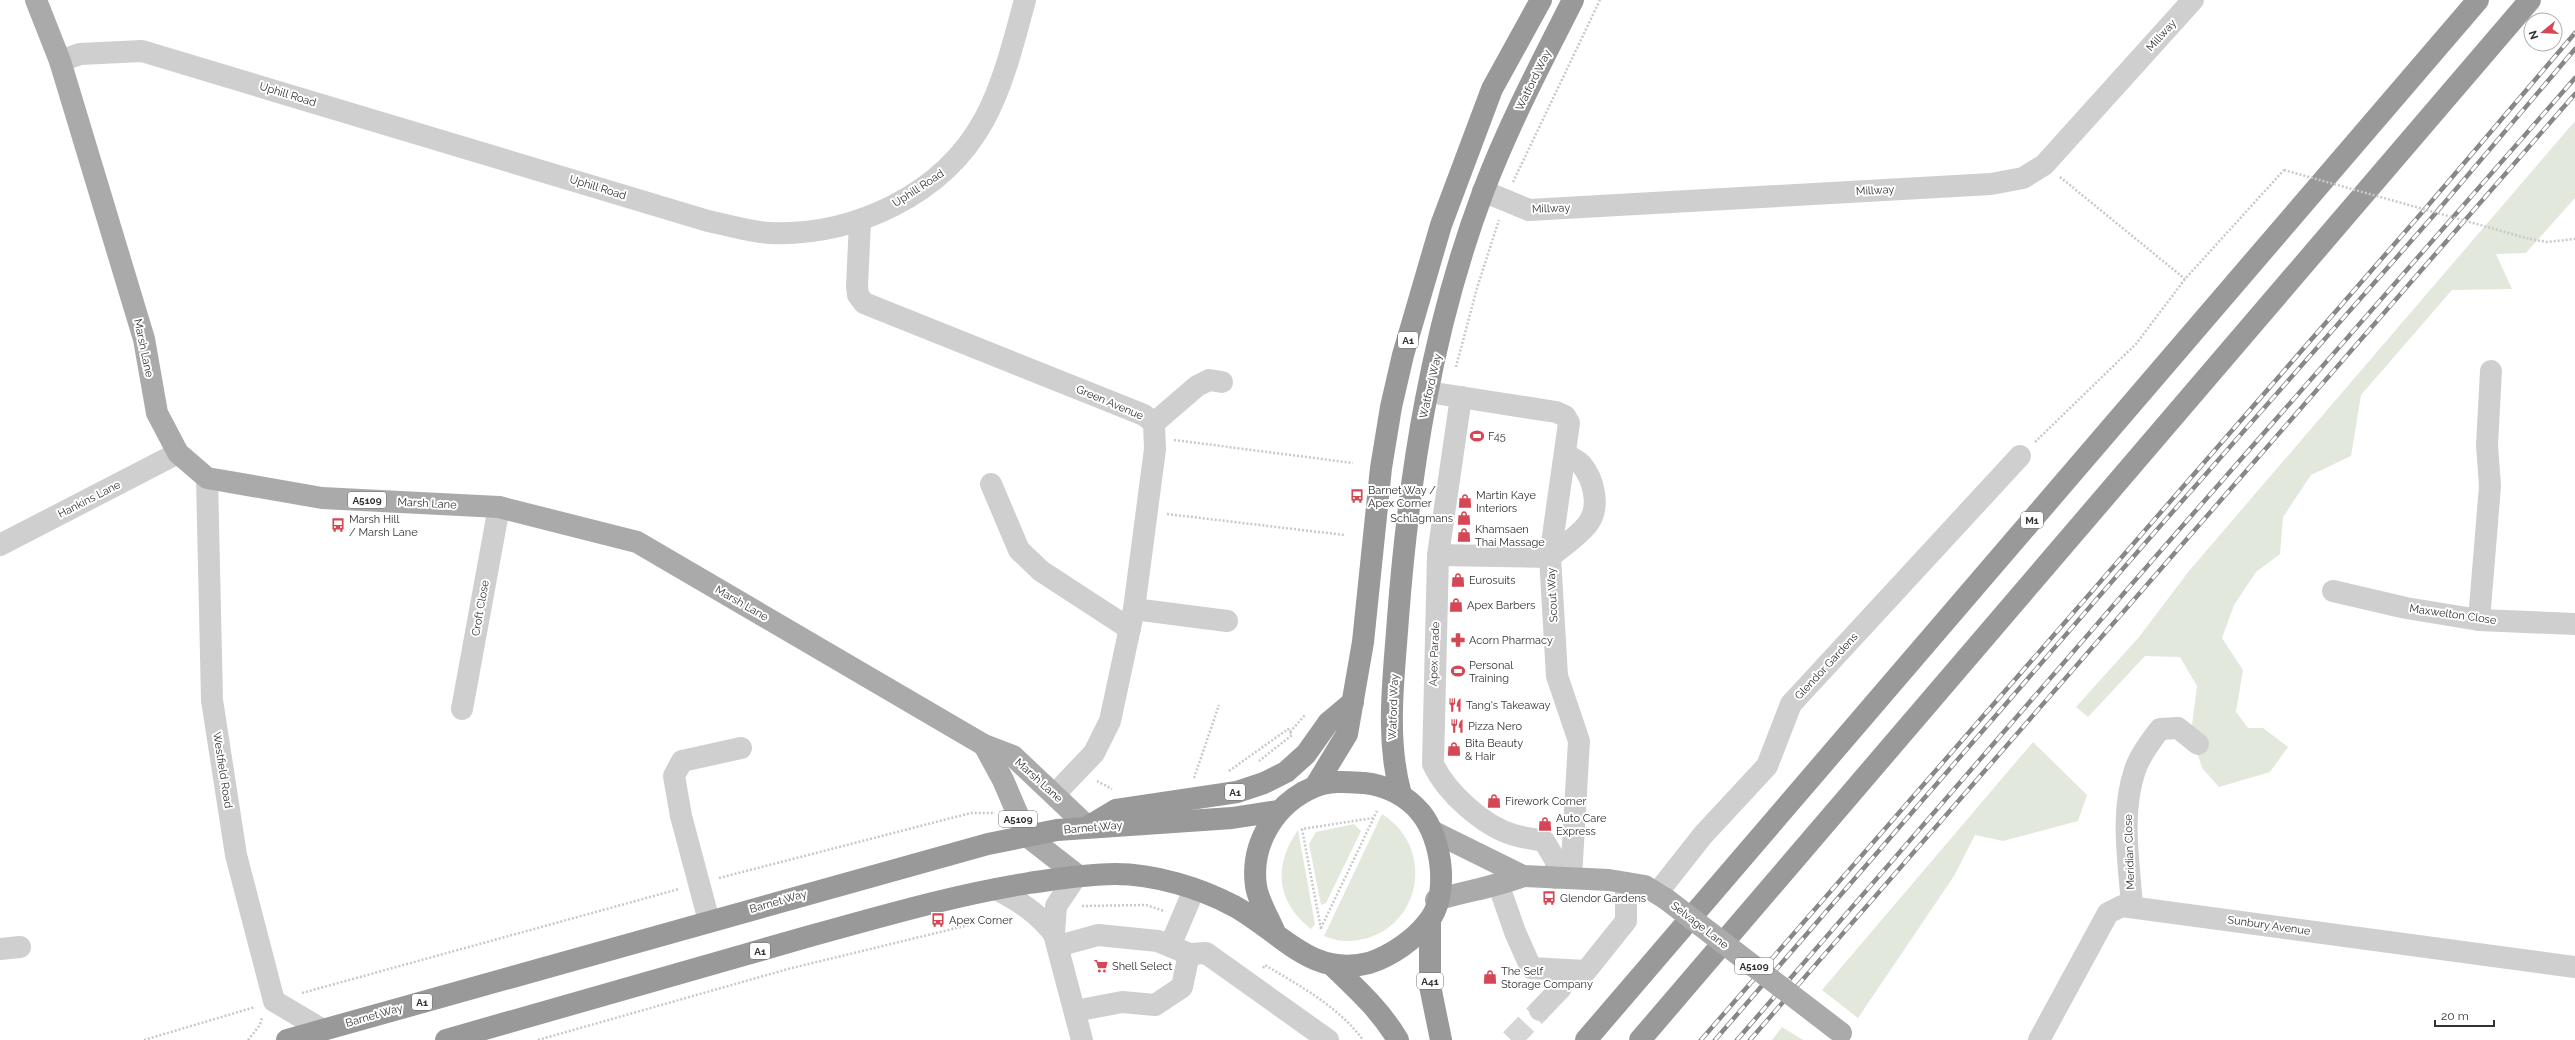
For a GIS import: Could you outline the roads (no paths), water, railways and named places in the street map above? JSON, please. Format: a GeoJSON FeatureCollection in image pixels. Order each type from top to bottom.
{"type":"FeatureCollection","features":[{"type":"Feature","properties":{"kind":"highway","name":"A1"},"geometry":{"type":"LineString","coordinates":[[1316,785],[1347,734],[1363,642],[1381,468],[1404,354],[1440,225],[1492,89],[1541,0]]}},
{"type":"Feature","properties":{"kind":"highway","name":"Watford Way"},"geometry":{"type":"LineString","coordinates":[[1401,795],[1392,752],[1392,709],[1410,490],[1428,392],[1453,282],[1483,191],[1528,89],[1573,0]]}},
{"type":"Feature","properties":{"kind":"highway","name":"M1"},"geometry":{"type":"LineString","coordinates":[[1586,1040],[2478,0]]}},
{"type":"Feature","properties":{"kind":"highway"},"geometry":{"type":"LineString","coordinates":[[1640,1040],[2530,0]]}},
{"type":"Feature","properties":{"kind":"highway","name":"A1"},"geometry":{"type":"LineString","coordinates":[[1088,826],[1116,810],[1237,792],[1264,783],[1286,772],[1306,754],[1328,723],[1353,702]]}},
{"type":"Feature","properties":{"kind":"highway"},"geometry":{"type":"LineString","coordinates":[[1342,781],[1376,784],[1401,795],[1420,812],[1432,831],[1440,854],[1441,881],[1433,910],[1401,948],[1364,964],[1333,966],[1308,959],[1275,933],[1256,887],[1259,847],[1264,834],[1278,811],[1316,785],[1342,781]]}},
{"type":"Feature","properties":{"kind":"highway","name":"Barnet Way"},"geometry":{"type":"LineString","coordinates":[[287,1040],[891,870],[1027,836],[1088,826],[1232,818],[1278,811]]}},
{"type":"Feature","properties":{"kind":"highway","name":"A1"},"geometry":{"type":"LineString","coordinates":[[446,1040],[909,908],[996,888],[1077,875],[1127,875],[1156,878],[1194,890],[1233,906],[1275,933]]}},
{"type":"Feature","properties":{"kind":"highway","name":"A41"},"geometry":{"type":"LineString","coordinates":[[1433,910],[1430,986],[1442,1040]]}},
{"type":"Feature","properties":{"kind":"highway"},"geometry":{"type":"LineString","coordinates":[[1333,966],[1372,1004],[1387,1021],[1398,1040]]}},
{"type":"Feature","properties":{"kind":"main road","name":"Marsh Lane"},"geometry":{"type":"LineString","coordinates":[[36,0],[60,61],[144,339],[157,413],[178,452],[207,478],[322,498],[499,507],[637,542],[984,745],[1013,756],[1088,826]]}},
{"type":"Feature","properties":{"kind":"main road","name":"Marsh Lane"},"geometry":{"type":"LineString","coordinates":[[984,745],[1003,780],[1027,836],[1077,875]]}},
{"type":"Feature","properties":{"kind":"main road","name":"Selvage Lane"},"geometry":{"type":"LineString","coordinates":[[1432,831],[1523,876],[1626,883],[1645,886],[1662,896],[1846,1036]]}},
{"type":"Feature","properties":{"kind":"main road","name":"Selvage Lane"},"geometry":{"type":"LineString","coordinates":[[1433,910],[1464,891],[1499,886],[1523,876]]}},
{"type":"Feature","properties":{"kind":"street","name":"Uphill Road"},"geometry":{"type":"LineString","coordinates":[[60,61],[80,54],[142,51],[708,221],[769,233],[809,232],[860,222],[906,198],[948,168],[968,146],[984,120],[1000,85],[1025,0]]}},
{"type":"Feature","properties":{"kind":"street","name":"Millway"},"geometry":{"type":"LineString","coordinates":[[1483,191],[1528,210],[1992,184],[2023,178],[2044,165],[2193,0]]}},
{"type":"Feature","properties":{"kind":"street","name":"Green Avenue"},"geometry":{"type":"LineString","coordinates":[[860,222],[857,286],[858,295],[864,303],[1144,415],[1154,430]]}},
{"type":"Feature","properties":{"kind":"street"},"geometry":{"type":"LineString","coordinates":[[2479,620],[2490,486],[2487,445],[2491,371]]}},
{"type":"Feature","properties":{"kind":"street"},"geometry":{"type":"LineString","coordinates":[[1055,794],[1094,753],[1110,721],[1132,619],[1147,511],[1154,430],[1197,386],[1209,380],[1222,382]]}},
{"type":"Feature","properties":{"kind":"street"},"geometry":{"type":"LineString","coordinates":[[1428,392],[1461,397]]}},
{"type":"Feature","properties":{"kind":"street","name":"Scout Way"},"geometry":{"type":"LineString","coordinates":[[1461,397],[1556,412],[1565,416],[1569,423],[1550,558],[1557,676],[1579,741],[1564,878]]}},
{"type":"Feature","properties":{"kind":"street","name":"Apex Parade"},"geometry":{"type":"LineString","coordinates":[[1461,397],[1438,555],[1433,698],[1433,764],[1440,780],[1478,816],[1513,835],[1544,841],[1564,878]]}},
{"type":"Feature","properties":{"kind":"street","name":"Hankins Lane"},"geometry":{"type":"LineString","coordinates":[[0,545],[178,452]]}},
{"type":"Feature","properties":{"kind":"street"},"geometry":{"type":"LineString","coordinates":[[1438,555],[1550,558],[1588,524],[1594,509],[1595,493],[1589,476],[1580,464],[1565,454]]}},
{"type":"Feature","properties":{"kind":"street","name":"Glendor Gardens"},"geometry":{"type":"LineString","coordinates":[[1662,896],[1702,835],[1767,766],[1791,704],[2020,456]]}},
{"type":"Feature","properties":{"kind":"street","name":"Westfield Road"},"geometry":{"type":"LineString","coordinates":[[207,478],[212,700],[236,855],[267,1003],[323,1030]]}},
{"type":"Feature","properties":{"kind":"street"},"geometry":{"type":"LineString","coordinates":[[991,484],[1019,550],[1041,571],[1132,619],[1227,621]]}},
{"type":"Feature","properties":{"kind":"street","name":"Croft Close"},"geometry":{"type":"LineString","coordinates":[[462,708],[499,507]]}},
{"type":"Feature","properties":{"kind":"street","name":"Maxwelton Close"},"geometry":{"type":"LineString","coordinates":[[2333,591],[2406,608],[2479,620],[2575,624]]}},
{"type":"Feature","properties":{"kind":"street","name":"Meridian Close"},"geometry":{"type":"LineString","coordinates":[[2132,906],[2126,823],[2128,798],[2135,769],[2160,729],[2178,728],[2198,744]]}},
{"type":"Feature","properties":{"kind":"street"},"geometry":{"type":"LineString","coordinates":[[709,921],[674,776],[682,761],[741,748]]}},
{"type":"Feature","properties":{"kind":"street"},"geometry":{"type":"LineString","coordinates":[[1077,875],[1056,906],[1056,940],[1082,1040]]}},
{"type":"Feature","properties":{"kind":"street"},"geometry":{"type":"LineString","coordinates":[[1499,886],[1515,932],[1531,968],[1586,971],[1626,921],[1626,883]]}},
{"type":"Feature","properties":{"kind":"street"},"geometry":{"type":"LineString","coordinates":[[996,888],[1031,910],[1043,920],[1056,940]]}},
{"type":"Feature","properties":{"kind":"street"},"geometry":{"type":"LineString","coordinates":[[1170,946],[1194,890]]}},
{"type":"Feature","properties":{"kind":"street","name":"Sunbury Avenue"},"geometry":{"type":"LineString","coordinates":[[2039,1040],[2108,913],[2122,906],[2132,906],[2575,967]]}},
{"type":"Feature","properties":{"kind":"street"},"geometry":{"type":"LineString","coordinates":[[1056,940],[1098,935],[1158,941],[1190,954],[1206,953],[1328,1040]]}},
{"type":"Feature","properties":{"kind":"street"},"geometry":{"type":"LineString","coordinates":[[1075,1011],[1122,1002],[1155,1005],[1182,987],[1190,954]]}},
{"type":"Feature","properties":{"kind":"street"},"geometry":{"type":"LineString","coordinates":[[1540,1010],[1561,988],[1562,970]]}},
{"type":"Feature","properties":{"kind":"tunnel"},"geometry":{"type":"LineString","coordinates":[[1511,1040],[1540,1010]]}},
{"type":"Feature","properties":{"kind":"railway"},"geometry":{"type":"LineString","coordinates":[[1701,1040],[2425,209],[2575,33]]}},
{"type":"Feature","properties":{"kind":"railway"},"geometry":{"type":"LineString","coordinates":[[1715,1040],[2147,541],[2434,215],[2575,49]]}},
{"type":"Feature","properties":{"kind":"railway"},"geometry":{"type":"LineString","coordinates":[[1737,1040],[2157,555],[2575,78]]}},
{"type":"Feature","properties":{"kind":"railway"},"geometry":{"type":"LineString","coordinates":[[1750,1040],[2575,94]]}},
{"type":"Feature","properties":{"kind":"place","name":"F45"},"geometry":{"type":"Point","coordinates":[1477,436]}},
{"type":"Feature","properties":{"kind":"place","name":"Barnet Way / Apex Corner"},"geometry":{"type":"Point","coordinates":[1357,496]}},
{"type":"Feature","properties":{"kind":"place","name":"Martin Kaye Interiors"},"geometry":{"type":"Point","coordinates":[1465,501]}},
{"type":"Feature","properties":{"kind":"place","name":"Schlagmans"},"geometry":{"type":"Point","coordinates":[1464,518]}},
{"type":"Feature","properties":{"kind":"place","name":"Marsh Hill / Marsh Lane"},"geometry":{"type":"Point","coordinates":[338,525]}},
{"type":"Feature","properties":{"kind":"place","name":"Khamsaen Thai Massage"},"geometry":{"type":"Point","coordinates":[1464,535]}},
{"type":"Feature","properties":{"kind":"place","name":"Eurosuits"},"geometry":{"type":"Point","coordinates":[1458,580]}},
{"type":"Feature","properties":{"kind":"place","name":"Apex Barbers"},"geometry":{"type":"Point","coordinates":[1456,605]}},
{"type":"Feature","properties":{"kind":"place","name":"Acorn Pharmacy"},"geometry":{"type":"Point","coordinates":[1458,640]}},
{"type":"Feature","properties":{"kind":"place","name":"Personal Training"},"geometry":{"type":"Point","coordinates":[1458,671]}},
{"type":"Feature","properties":{"kind":"place","name":"Tang's Takeaway"},"geometry":{"type":"Point","coordinates":[1455,705]}},
{"type":"Feature","properties":{"kind":"place","name":"Pizza Nero"},"geometry":{"type":"Point","coordinates":[1457,726]}},
{"type":"Feature","properties":{"kind":"place","name":"Bita Beauty & Hair"},"geometry":{"type":"Point","coordinates":[1454,749]}},
{"type":"Feature","properties":{"kind":"place","name":"Firework Corner"},"geometry":{"type":"Point","coordinates":[1494,801]}},
{"type":"Feature","properties":{"kind":"place","name":"Auto Care Express"},"geometry":{"type":"Point","coordinates":[1545,824]}},
{"type":"Feature","properties":{"kind":"place","name":"Glendor Gardens"},"geometry":{"type":"Point","coordinates":[1549,898]}},
{"type":"Feature","properties":{"kind":"place","name":"Apex Corner"},"geometry":{"type":"Point","coordinates":[938,920]}},
{"type":"Feature","properties":{"kind":"place","name":"Shell Select"},"geometry":{"type":"Point","coordinates":[1101,966]}},
{"type":"Feature","properties":{"kind":"place","name":"The Self Storage Company"},"geometry":{"type":"Point","coordinates":[1490,977]}}]}
